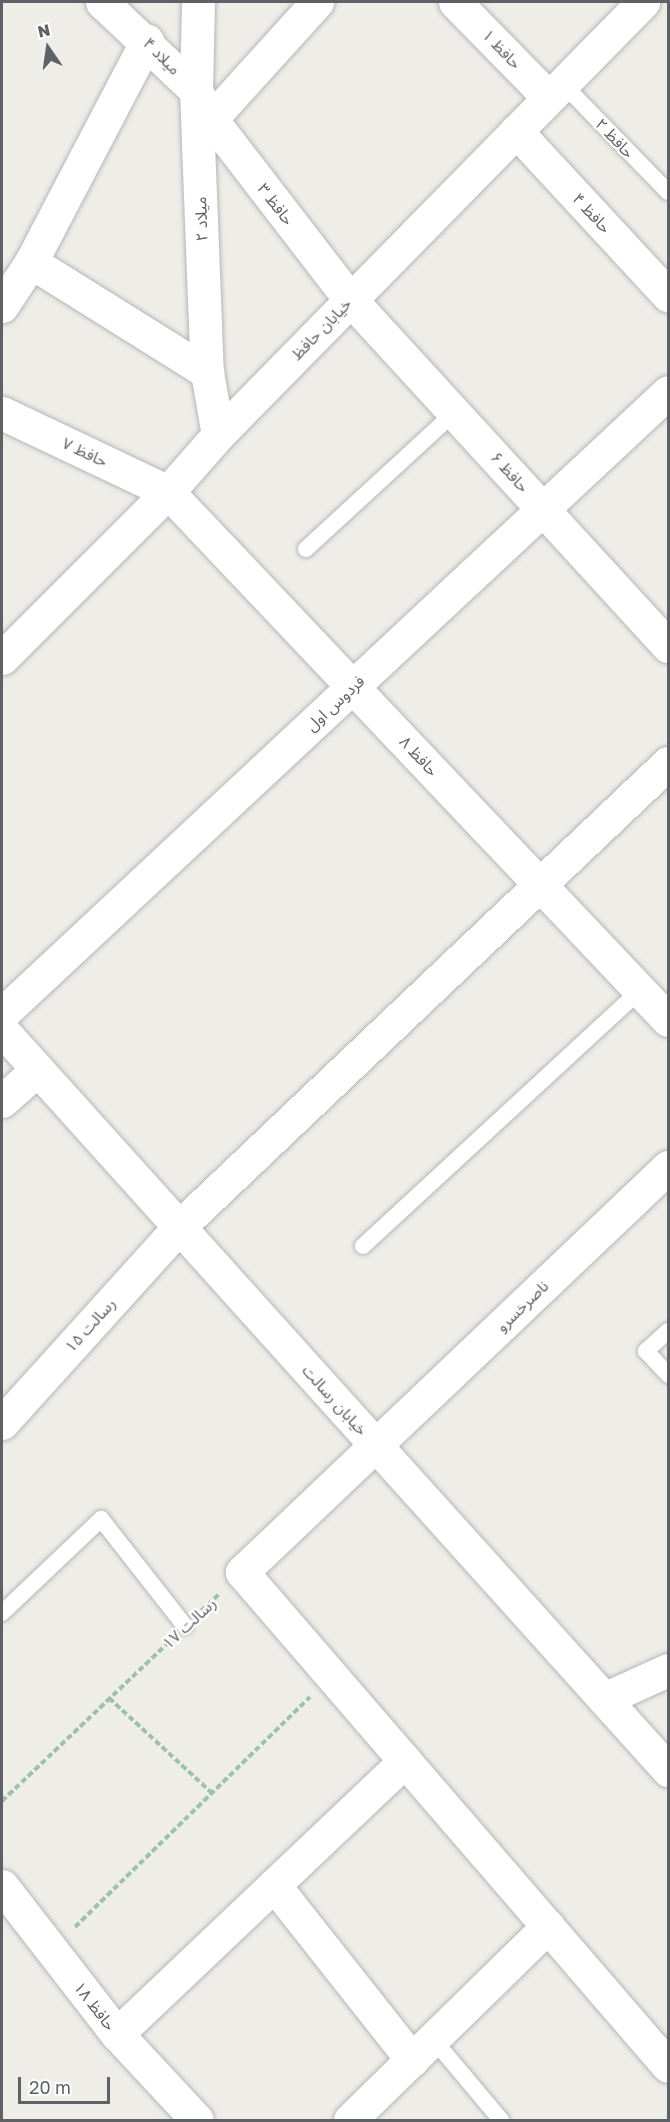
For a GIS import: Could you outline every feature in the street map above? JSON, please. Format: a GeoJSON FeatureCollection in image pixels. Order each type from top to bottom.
{"type":"FeatureCollection","features":[{"type":"Feature","properties":{"kind":"street","name":"میلاد ۴"},"geometry":{"type":"LineString","coordinates":[[102,2],[147,40],[203,105]]}},
{"type":"Feature","properties":{"kind":"street","name":"میلاد ۲"},"geometry":{"type":"LineString","coordinates":[[198,2],[203,105],[207,372],[218,435]]}},
{"type":"Feature","properties":{"kind":"street"},"geometry":{"type":"LineString","coordinates":[[203,105],[316,2]]}},
{"type":"Feature","properties":{"kind":"street","name":"حافظ ۱"},"geometry":{"type":"LineString","coordinates":[[455,2],[555,90]]}},
{"type":"Feature","properties":{"kind":"street","name":"خیابان حافظ"},"geometry":{"type":"LineString","coordinates":[[2,658],[168,492],[346,293],[516,131],[643,2]]}},
{"type":"Feature","properties":{"kind":"street"},"geometry":{"type":"LineString","coordinates":[[2,306],[31,262],[147,40]]}},
{"type":"Feature","properties":{"kind":"street","name":"حافظ ۳"},"geometry":{"type":"LineString","coordinates":[[203,105],[346,293]]}},
{"type":"Feature","properties":{"kind":"street","name":"حافظ ۴"},"geometry":{"type":"LineString","coordinates":[[516,131],[669,295]]}},
{"type":"Feature","properties":{"kind":"street"},"geometry":{"type":"LineString","coordinates":[[31,262],[207,372]]}},
{"type":"Feature","properties":{"kind":"street","name":"حافظ ۶"},"geometry":{"type":"LineString","coordinates":[[346,293],[669,646]]}},
{"type":"Feature","properties":{"kind":"street","name":"فردوس اول"},"geometry":{"type":"LineString","coordinates":[[2,1014],[669,392]]}},
{"type":"Feature","properties":{"kind":"street","name":"حافظ ۷"},"geometry":{"type":"LineString","coordinates":[[2,413],[168,492]]}},
{"type":"Feature","properties":{"kind":"street","name":"حافظ ۸"},"geometry":{"type":"LineString","coordinates":[[168,492],[669,1020]]}},
{"type":"Feature","properties":{"kind":"street","name":"رسالت ۱۵"},"geometry":{"type":"LineString","coordinates":[[2,1423],[179,1227],[669,763]]}},
{"type":"Feature","properties":{"kind":"street","name":"خیابان رسالت"},"geometry":{"type":"LineString","coordinates":[[2,1030],[669,1770]]}},
{"type":"Feature","properties":{"kind":"street"},"geometry":{"type":"LineString","coordinates":[[2,1101],[37,1070]]}},
{"type":"Feature","properties":{"kind":"street","name":"ناصرخسرو"},"geometry":{"type":"LineString","coordinates":[[376,1445],[669,1167]]}},
{"type":"Feature","properties":{"kind":"street"},"geometry":{"type":"LineString","coordinates":[[376,1445],[242,1572],[669,2066]]}},
{"type":"Feature","properties":{"kind":"street"},"geometry":{"type":"LineString","coordinates":[[604,1699],[669,1670]]}},
{"type":"Feature","properties":{"kind":"street"},"geometry":{"type":"LineString","coordinates":[[117,2034],[405,1761]]}},
{"type":"Feature","properties":{"kind":"street"},"geometry":{"type":"LineString","coordinates":[[274,1885],[423,2049]]}},
{"type":"Feature","properties":{"kind":"street","name":"حافظ ۱۸"},"geometry":{"type":"LineString","coordinates":[[2,1886],[117,2034],[197,2121]]}},
{"type":"Feature","properties":{"kind":"street"},"geometry":{"type":"LineString","coordinates":[[350,2121],[548,1926]]}},
{"type":"Feature","properties":{"kind":"lane","name":"حافظ ۲"},"geometry":{"type":"LineString","coordinates":[[555,90],[669,192]]}},
{"type":"Feature","properties":{"kind":"lane"},"geometry":{"type":"LineString","coordinates":[[306,549],[455,412]]}},
{"type":"Feature","properties":{"kind":"lane"},"geometry":{"type":"LineString","coordinates":[[363,1246],[640,990]]}},
{"type":"Feature","properties":{"kind":"lane"},"geometry":{"type":"LineString","coordinates":[[669,1331],[646,1351],[669,1376]]}},
{"type":"Feature","properties":{"kind":"lane"},"geometry":{"type":"LineString","coordinates":[[2,1613],[101,1520],[185,1626]]}},
{"type":"Feature","properties":{"kind":"lane"},"geometry":{"type":"LineString","coordinates":[[423,2049],[501,2121]]}},
{"type":"Feature","properties":{"kind":"path","name":"رسالت ۱۷"},"geometry":{"type":"LineString","coordinates":[[2,1801],[242,1572]]}},
{"type":"Feature","properties":{"kind":"path"},"geometry":{"type":"LineString","coordinates":[[51,1950],[332,1676]]}},
{"type":"Feature","properties":{"kind":"path"},"geometry":{"type":"LineString","coordinates":[[109,1698],[212,1792]]}}]}
